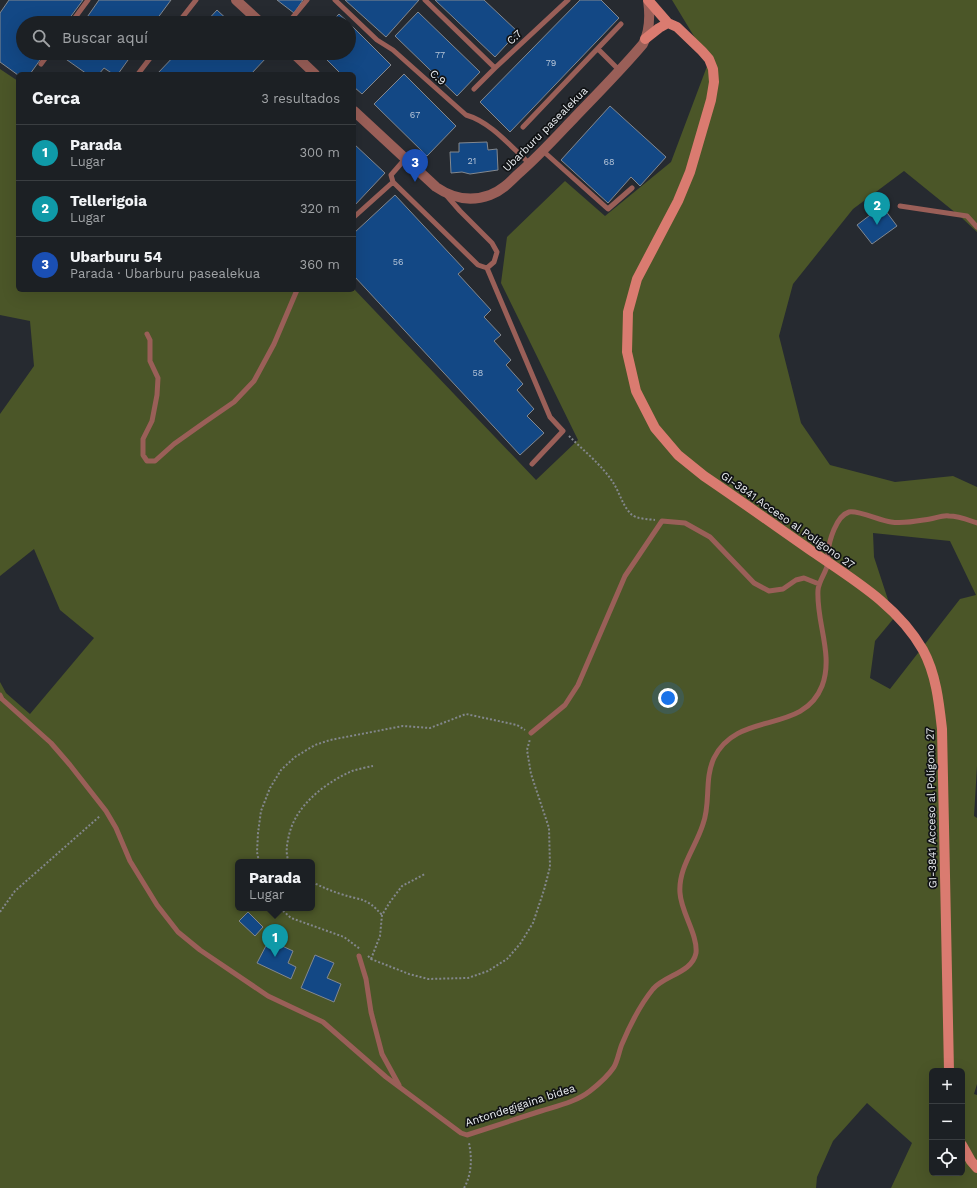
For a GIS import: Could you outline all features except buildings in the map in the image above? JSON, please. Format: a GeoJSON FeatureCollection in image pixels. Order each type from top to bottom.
{"type":"FeatureCollection","features":[{"type":"Feature","properties":{"kind":"main road","name":"Ubarburu pasealekua"},"geometry":{"type":"LineString","coordinates":[[645,39],[668,23],[648,0]]}},
{"type":"Feature","properties":{"kind":"main road","name":"GI-3841 Acceso al Polígono 27"},"geometry":{"type":"LineString","coordinates":[[668,23],[677,27],[702,51],[709,60],[713,69],[714,82],[711,100],[690,172],[678,201],[637,279],[628,312],[627,352],[636,391],[655,428],[678,455],[704,476],[875,595],[901,619],[924,651],[932,673],[939,700],[942,729],[949,1068]]}},
{"type":"Feature","properties":{"kind":"main road"},"geometry":{"type":"LineString","coordinates":[[965,1150],[977,1168]]}},
{"type":"Feature","properties":{"kind":"street"},"geometry":{"type":"LineString","coordinates":[[236,0],[253,16]]}},
{"type":"Feature","properties":{"kind":"street","name":"Ubarburu pasealekua"},"geometry":{"type":"LineString","coordinates":[[356,113],[436,187],[445,193],[454,197],[465,199],[491,194],[507,184],[530,164],[633,56],[645,39],[649,20],[648,0]]}},
{"type":"Feature","properties":{"kind":"street"},"geometry":{"type":"LineString","coordinates":[[300,60],[313,72]]}},
{"type":"Feature","properties":{"kind":"lane"},"geometry":{"type":"LineString","coordinates":[[76,16],[88,0]]}},
{"type":"Feature","properties":{"kind":"lane"},"geometry":{"type":"LineString","coordinates":[[183,16],[196,0]]}},
{"type":"Feature","properties":{"kind":"lane"},"geometry":{"type":"LineString","coordinates":[[294,16],[307,0]]}},
{"type":"Feature","properties":{"kind":"lane","name":"C.9"},"geometry":{"type":"LineString","coordinates":[[335,0],[352,16]]}},
{"type":"Feature","properties":{"kind":"lane"},"geometry":{"type":"LineString","coordinates":[[425,0],[495,68]]}},
{"type":"Feature","properties":{"kind":"lane","name":"C.7"},"geometry":{"type":"LineString","coordinates":[[474,89],[568,0]]}},
{"type":"Feature","properties":{"kind":"lane","name":"C.9"},"geometry":{"type":"LineString","coordinates":[[356,20],[377,40],[393,50],[466,114],[476,118],[488,126],[530,164]]}},
{"type":"Feature","properties":{"kind":"lane"},"geometry":{"type":"LineString","coordinates":[[523,127],[621,24]]}},
{"type":"Feature","properties":{"kind":"lane"},"geometry":{"type":"LineString","coordinates":[[598,49],[619,70]]}},
{"type":"Feature","properties":{"kind":"lane"},"geometry":{"type":"LineString","coordinates":[[42,64],[45,60]]}},
{"type":"Feature","properties":{"kind":"lane"},"geometry":{"type":"LineString","coordinates":[[140,72],[149,60]]}},
{"type":"Feature","properties":{"kind":"lane"},"geometry":{"type":"LineString","coordinates":[[543,151],[608,209],[632,188]]}},
{"type":"Feature","properties":{"kind":"lane"},"geometry":{"type":"LineString","coordinates":[[405,159],[391,175],[393,182],[478,265],[487,268],[550,417],[563,431],[532,464]]}},
{"type":"Feature","properties":{"kind":"lane"},"geometry":{"type":"LineString","coordinates":[[356,216],[393,182]]}},
{"type":"Feature","properties":{"kind":"lane"},"geometry":{"type":"LineString","coordinates":[[445,193],[460,211],[492,243],[497,252],[494,262],[487,268]]}},
{"type":"Feature","properties":{"kind":"lane"},"geometry":{"type":"LineString","coordinates":[[900,206],[967,216],[977,228]]}},
{"type":"Feature","properties":{"kind":"lane"},"geometry":{"type":"LineString","coordinates":[[147,334],[150,340],[150,361],[158,378],[158,395],[152,421],[143,440],[143,455],[147,461],[155,461],[199,426],[234,402],[254,381],[274,344],[296,292]]}},
{"type":"Feature","properties":{"kind":"lane","name":"Antondegigaina bidea"},"geometry":{"type":"LineString","coordinates":[[0,695],[2,699],[51,743],[106,811],[116,828],[130,861],[157,905],[178,932],[200,950],[268,996],[323,1022],[400,1088],[461,1133],[467,1135],[571,1101],[589,1092],[604,1079],[615,1065],[622,1044],[633,1020],[654,989],[662,981],[684,970],[693,963],[696,951],[694,937],[682,906],[680,890],[682,875],[704,823],[708,800],[709,775],[714,757],[724,743],[739,733],[760,724],[780,720],[800,713],[813,703],[822,686],[827,666],[826,650],[819,616],[818,589],[828,562],[828,553],[834,530],[841,518],[850,512],[860,513],[892,522],[912,522],[947,515],[977,523]]}},
{"type":"Feature","properties":{"kind":"lane"},"geometry":{"type":"LineString","coordinates":[[531,733],[565,705],[578,685],[625,576],[662,521],[685,523],[710,537],[754,583],[769,590],[782,588],[796,580],[804,578],[819,584]]}},
{"type":"Feature","properties":{"kind":"lane"},"geometry":{"type":"LineString","coordinates":[[359,956],[366,979],[371,1012],[382,1054],[400,1088]]}},
{"type":"Feature","properties":{"kind":"path"},"geometry":{"type":"LineString","coordinates":[[563,431],[604,471],[614,484],[632,516],[662,521]]}},
{"type":"Feature","properties":{"kind":"path"},"geometry":{"type":"LineString","coordinates":[[258,859],[257,852],[258,833],[261,811],[270,788],[281,770],[295,757],[315,745],[330,740],[403,726],[430,728],[466,714],[517,725],[531,733],[527,750],[531,774],[549,828],[550,867],[533,923],[520,944],[507,959],[488,971],[468,978],[428,979],[409,974],[371,959],[366,954]]}},
{"type":"Feature","properties":{"kind":"path"},"geometry":{"type":"LineString","coordinates":[[288,859],[286,845],[291,827],[303,807],[328,785],[353,771],[373,766]]}},
{"type":"Feature","properties":{"kind":"path"},"geometry":{"type":"LineString","coordinates":[[0,912],[15,891],[106,811]]}},
{"type":"Feature","properties":{"kind":"path"},"geometry":{"type":"LineString","coordinates":[[366,979],[371,959],[380,936],[382,915],[402,886],[426,874]]}},
{"type":"Feature","properties":{"kind":"path"},"geometry":{"type":"LineString","coordinates":[[315,884],[327,890],[359,898],[372,904],[382,915]]}},
{"type":"Feature","properties":{"kind":"path"},"geometry":{"type":"LineString","coordinates":[[283,911],[291,918],[344,937],[361,950]]}},
{"type":"Feature","properties":{"kind":"path"},"geometry":{"type":"LineString","coordinates":[[464,1188],[468,1182],[471,1166],[467,1135]]}},
{"type":"Feature","properties":{"kind":"green space"},"geometry":{"type":"Polygon","coordinates":[[[672,0],[977,0],[977,232],[904,171],[853,209],[793,284],[779,336],[801,423],[830,465],[895,482],[953,476],[977,487],[977,766],[974,816],[977,818],[977,1084],[974,1094],[977,1095],[977,1188],[891,1188],[912,1143],[867,1103],[833,1141],[817,1177],[816,1188],[0,1188],[0,682],[6,693],[30,714],[94,638],[60,610],[34,549],[0,576],[0,414],[34,366],[30,321],[0,315],[0,69],[16,80],[16,292],[356,291],[536,480],[578,440],[501,283],[507,237],[565,181],[605,216],[671,162],[709,61],[672,0]],[[873,533],[874,557],[894,618],[875,641],[870,678],[890,689],[960,599],[976,595],[950,541],[873,533]]]}},
{"type":"Feature","properties":{"kind":"place","name":"Ubarburu 54"},"geometry":{"type":"Point","coordinates":[415,182]}},
{"type":"Feature","properties":{"kind":"place","name":"Tellerigoia"},"geometry":{"type":"Point","coordinates":[877,225]}},
{"type":"Feature","properties":{"kind":"place","name":"Parada"},"geometry":{"type":"Point","coordinates":[275,957]}}]}
